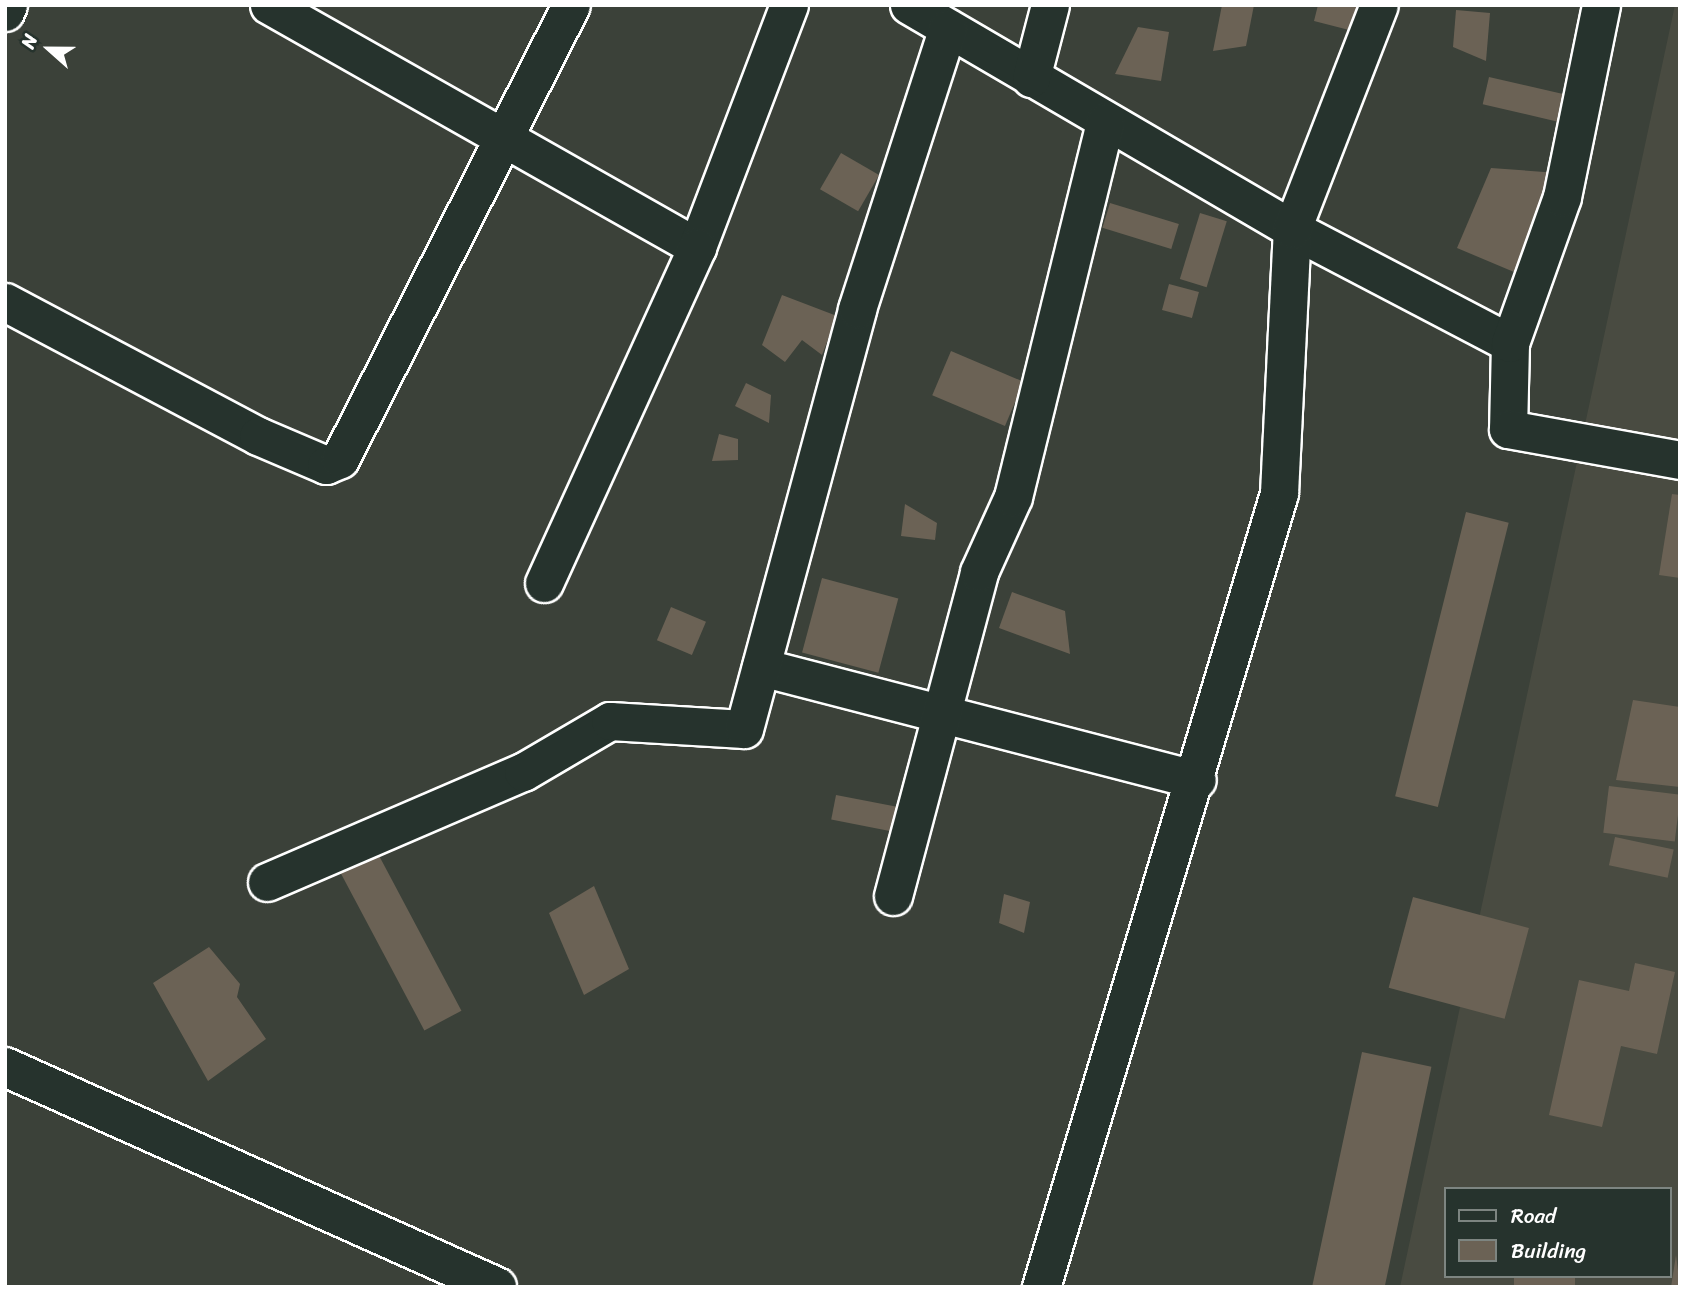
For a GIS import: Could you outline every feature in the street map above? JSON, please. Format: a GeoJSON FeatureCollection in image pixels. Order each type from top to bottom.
{"type":"FeatureCollection","features":[{"type":"Feature","properties":{"kind":"main road"},"geometry":{"type":"LineString","coordinates":[[5,1068],[497,1287]]}},
{"type":"Feature","properties":{"kind":"street"},"geometry":{"type":"LineString","coordinates":[[5,12],[8,5]]}},
{"type":"Feature","properties":{"kind":"street"},"geometry":{"type":"LineString","coordinates":[[5,302],[258,436],[326,465],[340,459],[371,409],[502,138],[570,5]]}},
{"type":"Feature","properties":{"kind":"street"},"geometry":{"type":"LineString","coordinates":[[544,583],[697,247],[789,5]]}},
{"type":"Feature","properties":{"kind":"street"},"geometry":{"type":"LineString","coordinates":[[909,5],[1292,229],[1510,343]]}},
{"type":"Feature","properties":{"kind":"street"},"geometry":{"type":"LineString","coordinates":[[1031,78],[1050,5]]}},
{"type":"Feature","properties":{"kind":"street"},"geometry":{"type":"LineString","coordinates":[[1041,1287],[1197,780],[1279,493],[1292,229],[1379,5]]}},
{"type":"Feature","properties":{"kind":"street"},"geometry":{"type":"LineString","coordinates":[[1601,5],[1562,197],[1510,343],[1508,429],[1680,460]]}},
{"type":"Feature","properties":{"kind":"street"},"geometry":{"type":"LineString","coordinates":[[287,10],[502,138],[697,247]]}},
{"type":"Feature","properties":{"kind":"street"},"geometry":{"type":"LineString","coordinates":[[267,882],[523,772],[610,721],[744,729],[857,309],[948,28]]}},
{"type":"Feature","properties":{"kind":"street"},"geometry":{"type":"LineString","coordinates":[[893,896],[939,709],[979,572],[1013,497],[1105,122]]}},
{"type":"Feature","properties":{"kind":"street"},"geometry":{"type":"LineString","coordinates":[[761,667],[939,709],[1197,780]]}},
{"type":"Feature","properties":{"kind":"shaded area"},"geometry":{"type":"Polygon","coordinates":[[[1675,5],[1680,5],[1680,1287],[1400,1287],[1675,5]]]}},
{"type":"Feature","properties":{"kind":"building"},"geometry":{"type":"Polygon","coordinates":[[[1222,5],[1254,5],[1246,46],[1213,51],[1222,5]]]}},
{"type":"Feature","properties":{"kind":"building"},"geometry":{"type":"Polygon","coordinates":[[[1318,5],[1360,5],[1353,31],[1314,21],[1318,5]]]}},
{"type":"Feature","properties":{"kind":"building"},"geometry":{"type":"Polygon","coordinates":[[[1456,10],[1490,13],[1486,61],[1453,47],[1456,10]]]}},
{"type":"Feature","properties":{"kind":"building"},"geometry":{"type":"Polygon","coordinates":[[[1138,27],[1169,32],[1161,81],[1115,74],[1138,27]]]}},
{"type":"Feature","properties":{"kind":"building"},"geometry":{"type":"Polygon","coordinates":[[[1489,77],[1563,94],[1557,121],[1483,104],[1489,77]]]}},
{"type":"Feature","properties":{"kind":"building"},"geometry":{"type":"Polygon","coordinates":[[[841,153],[879,175],[858,211],[820,189],[841,153]]]}},
{"type":"Feature","properties":{"kind":"building"},"geometry":{"type":"Polygon","coordinates":[[[1491,168],[1558,173],[1514,272],[1457,248],[1491,168]]]}},
{"type":"Feature","properties":{"kind":"building"},"geometry":{"type":"Polygon","coordinates":[[[1110,203],[1179,224],[1171,249],[1102,228],[1110,203]]]}},
{"type":"Feature","properties":{"kind":"building"},"geometry":{"type":"Polygon","coordinates":[[[1200,213],[1227,221],[1207,287],[1180,279],[1200,213]]]}},
{"type":"Feature","properties":{"kind":"building"},"geometry":{"type":"Polygon","coordinates":[[[1169,284],[1199,292],[1192,318],[1162,310],[1169,284]]]}},
{"type":"Feature","properties":{"kind":"building"},"geometry":{"type":"Polygon","coordinates":[[[782,295],[837,316],[822,355],[802,340],[785,362],[762,345],[782,295]]]}},
{"type":"Feature","properties":{"kind":"building"},"geometry":{"type":"Polygon","coordinates":[[[951,351],[1024,382],[1005,426],[932,395],[951,351]]]}},
{"type":"Feature","properties":{"kind":"building"},"geometry":{"type":"Polygon","coordinates":[[[746,383],[771,395],[769,423],[735,406],[746,383]]]}},
{"type":"Feature","properties":{"kind":"building"},"geometry":{"type":"Polygon","coordinates":[[[719,434],[738,439],[738,460],[712,461],[719,434]]]}},
{"type":"Feature","properties":{"kind":"building"},"geometry":{"type":"Polygon","coordinates":[[[1672,494],[1680,495],[1680,578],[1659,575],[1672,494]]]}},
{"type":"Feature","properties":{"kind":"building"},"geometry":{"type":"Polygon","coordinates":[[[905,504],[937,523],[935,540],[901,536],[905,504]]]}},
{"type":"Feature","properties":{"kind":"building"},"geometry":{"type":"Polygon","coordinates":[[[1466,512],[1509,523],[1438,807],[1395,796],[1466,512]]]}},
{"type":"Feature","properties":{"kind":"building"},"geometry":{"type":"Polygon","coordinates":[[[822,578],[898,598],[878,673],[802,652],[822,578]]]}},
{"type":"Feature","properties":{"kind":"building"},"geometry":{"type":"Polygon","coordinates":[[[1012,592],[1065,611],[1070,654],[999,628],[1012,592]]]}},
{"type":"Feature","properties":{"kind":"building"},"geometry":{"type":"Polygon","coordinates":[[[671,607],[706,622],[692,655],[657,640],[671,607]]]}},
{"type":"Feature","properties":{"kind":"building"},"geometry":{"type":"Polygon","coordinates":[[[1633,700],[1680,707],[1680,787],[1616,780],[1633,700]]]}},
{"type":"Feature","properties":{"kind":"building"},"geometry":{"type":"Polygon","coordinates":[[[1609,786],[1680,795],[1675,841],[1603,833],[1609,786]]]}},
{"type":"Feature","properties":{"kind":"building"},"geometry":{"type":"Polygon","coordinates":[[[836,795],[901,808],[896,832],[831,820],[836,795]]]}},
{"type":"Feature","properties":{"kind":"building"},"geometry":{"type":"Polygon","coordinates":[[[1615,837],[1674,849],[1668,878],[1609,865],[1615,837]]]}},
{"type":"Feature","properties":{"kind":"building"},"geometry":{"type":"Polygon","coordinates":[[[376,850],[461,1011],[424,1030],[339,870],[376,850]]]}},
{"type":"Feature","properties":{"kind":"building"},"geometry":{"type":"Polygon","coordinates":[[[594,886],[629,969],[584,995],[549,913],[594,886]]]}},
{"type":"Feature","properties":{"kind":"building"},"geometry":{"type":"Polygon","coordinates":[[[1004,894],[1030,902],[1024,933],[999,923],[1004,894]]]}},
{"type":"Feature","properties":{"kind":"building"},"geometry":{"type":"Polygon","coordinates":[[[1413,897],[1529,928],[1505,1019],[1389,988],[1413,897]]]}},
{"type":"Feature","properties":{"kind":"building"},"geometry":{"type":"Polygon","coordinates":[[[209,947],[240,984],[237,997],[266,1039],[208,1081],[153,983],[209,947]]]}},
{"type":"Feature","properties":{"kind":"building"},"geometry":{"type":"Polygon","coordinates":[[[1635,963],[1675,972],[1657,1054],[1621,1046],[1602,1127],[1549,1115],[1579,980],[1629,991],[1635,963]]]}},
{"type":"Feature","properties":{"kind":"building"},"geometry":{"type":"Polygon","coordinates":[[[1362,1052],[1431,1067],[1385,1287],[1312,1287],[1362,1052]]]}},
{"type":"Feature","properties":{"kind":"building"},"geometry":{"type":"Polygon","coordinates":[[[1676,1255],[1680,1287],[1671,1287],[1676,1255]]]}},
{"type":"Feature","properties":{"kind":"building"},"geometry":{"type":"Polygon","coordinates":[[[1514,1278],[1575,1278],[1575,1287],[1514,1287],[1514,1278]]]}}]}
